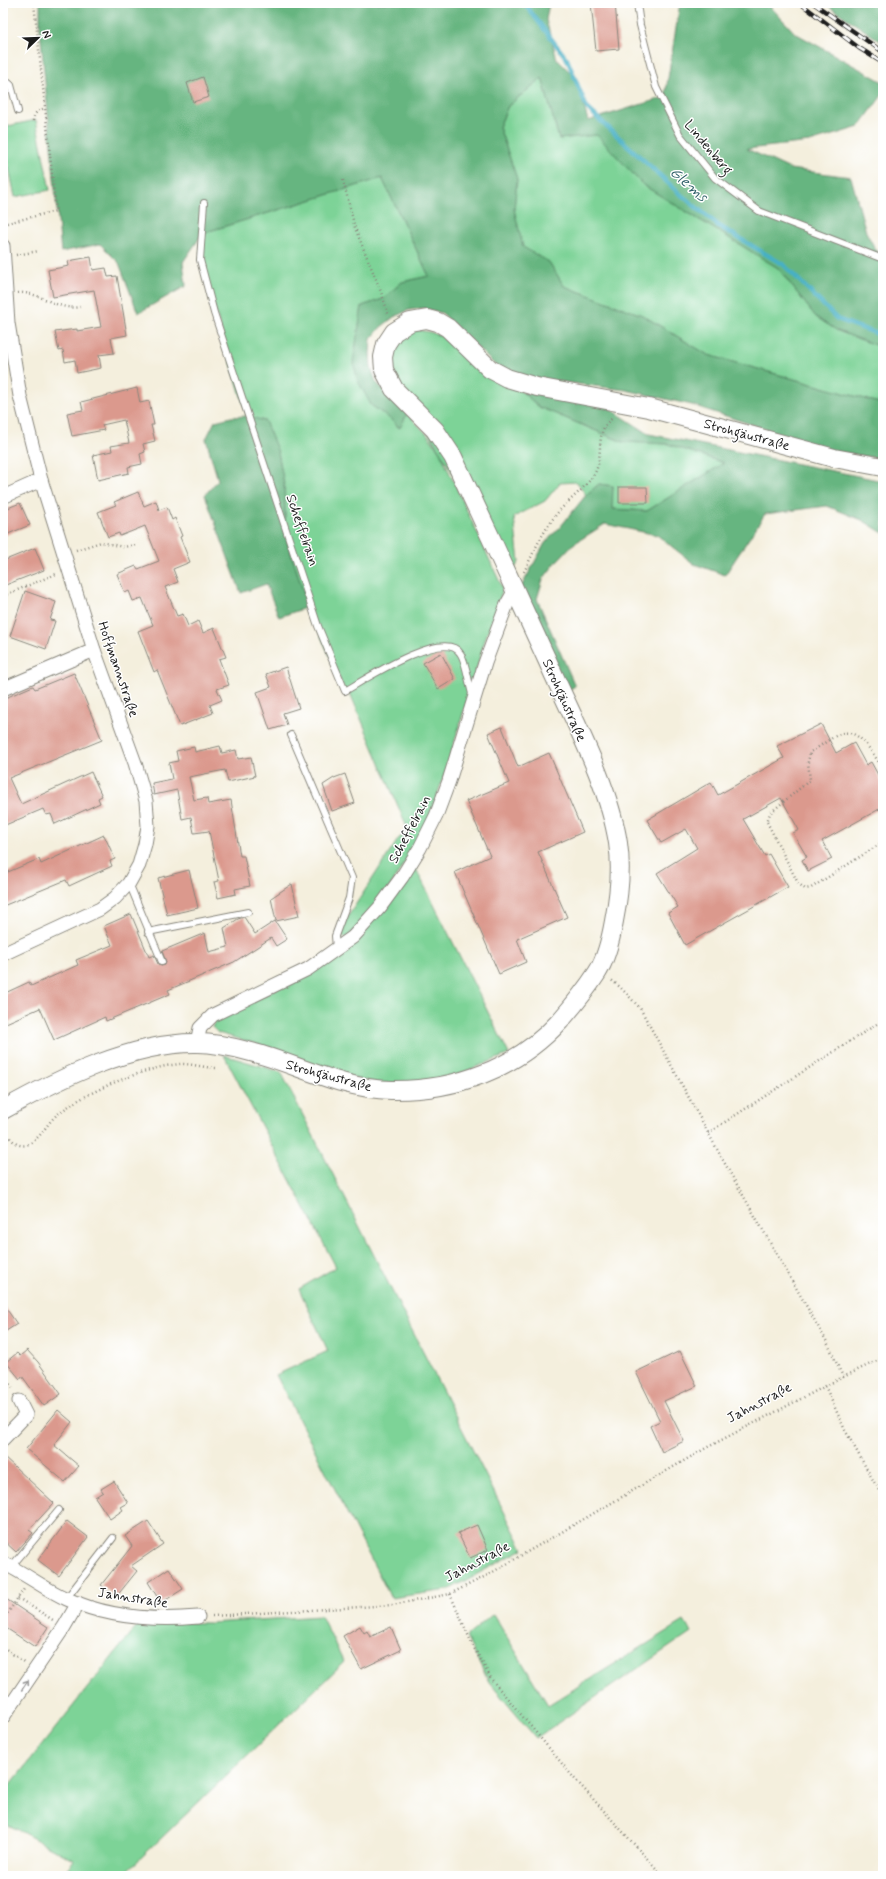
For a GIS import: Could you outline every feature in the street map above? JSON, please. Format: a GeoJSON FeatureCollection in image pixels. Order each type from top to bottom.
{"type":"FeatureCollection","features":[{"type":"Feature","properties":{"kind":"main road","name":"Strohgäustraße"},"geometry":{"type":"LineString","coordinates":[[3,1110],[36,1091],[97,1065],[137,1052],[172,1044],[197,1043],[223,1045],[252,1052],[316,1075],[353,1085],[388,1090],[425,1089],[468,1080],[497,1069],[513,1060],[553,1028],[576,1004],[599,970],[612,933],[620,877],[618,843],[610,805],[596,769],[453,457],[435,430],[394,389],[388,379],[384,370],[382,357],[386,344],[394,332],[410,322],[427,320],[438,322],[448,328],[490,369],[507,378],[537,387],[649,408],[834,458],[883,467]]}},
{"type":"Feature","properties":{"kind":"street","name":"Hoffmannstraße"},"geometry":{"type":"LineString","coordinates":[[3,246],[5,323],[20,396],[41,480],[94,650],[135,763],[146,801],[148,826],[139,865],[129,882],[116,898],[100,909],[3,954]]}},
{"type":"Feature","properties":{"kind":"street"},"geometry":{"type":"LineString","coordinates":[[3,497],[41,480]]}},
{"type":"Feature","properties":{"kind":"street","name":"Scheffelrain"},"geometry":{"type":"LineString","coordinates":[[197,1043],[200,1028],[213,1015],[308,969],[353,937],[380,907],[420,848],[436,816],[474,702],[485,663],[507,604],[515,590]]}},
{"type":"Feature","properties":{"kind":"street"},"geometry":{"type":"LineString","coordinates":[[3,689],[94,650]]}},
{"type":"Feature","properties":{"kind":"street"},"geometry":{"type":"LineString","coordinates":[[3,1439],[26,1414],[19,1401]]}},
{"type":"Feature","properties":{"kind":"street","name":"Jahnstraße"},"geometry":{"type":"LineString","coordinates":[[7,1565],[72,1601],[103,1611],[144,1618],[170,1619],[198,1617]]}},
{"type":"Feature","properties":{"kind":"street","name":"Jahnstraße"},"geometry":{"type":"LineString","coordinates":[[3,1717],[72,1601]]}},
{"type":"Feature","properties":{"kind":"lane","name":"Lindenberg"},"geometry":{"type":"LineString","coordinates":[[637,3],[640,25],[656,87],[680,135],[715,178],[759,211],[883,259]]}},
{"type":"Feature","properties":{"kind":"lane"},"geometry":{"type":"LineString","coordinates":[[3,78],[12,85],[18,111]]}},
{"type":"Feature","properties":{"kind":"lane","name":"Scheffelrain"},"geometry":{"type":"LineString","coordinates":[[204,203],[200,260],[214,313],[318,626],[344,691],[418,652],[434,646],[444,645],[454,647],[461,653],[474,702]]}},
{"type":"Feature","properties":{"kind":"lane"},"geometry":{"type":"LineString","coordinates":[[291,735],[352,878],[349,898],[335,936],[336,950]]}},
{"type":"Feature","properties":{"kind":"lane"},"geometry":{"type":"LineString","coordinates":[[129,882],[148,932],[162,962]]}},
{"type":"Feature","properties":{"kind":"lane"},"geometry":{"type":"LineString","coordinates":[[148,932],[248,912]]}},
{"type":"Feature","properties":{"kind":"lane"},"geometry":{"type":"LineString","coordinates":[[7,1565],[59,1510]]}},
{"type":"Feature","properties":{"kind":"lane"},"geometry":{"type":"LineString","coordinates":[[72,1601],[112,1538]]}},
{"type":"Feature","properties":{"kind":"path"},"geometry":{"type":"LineString","coordinates":[[3,224],[56,211],[34,3]]}},
{"type":"Feature","properties":{"kind":"path"},"geometry":{"type":"LineString","coordinates":[[33,121],[34,115],[38,110],[45,108]]}},
{"type":"Feature","properties":{"kind":"path"},"geometry":{"type":"LineString","coordinates":[[343,180],[355,228],[380,289],[394,332]]}},
{"type":"Feature","properties":{"kind":"path"},"geometry":{"type":"LineString","coordinates":[[13,256],[39,251]]}},
{"type":"Feature","properties":{"kind":"path"},"geometry":{"type":"LineString","coordinates":[[24,292],[30,292],[57,305],[71,308],[80,306]]}},
{"type":"Feature","properties":{"kind":"path"},"geometry":{"type":"LineString","coordinates":[[515,590],[538,544],[555,518],[586,484],[597,468],[602,429],[609,420],[618,414]]}},
{"type":"Feature","properties":{"kind":"path"},"geometry":{"type":"LineString","coordinates":[[88,545],[101,542],[123,547],[136,545]]}},
{"type":"Feature","properties":{"kind":"path"},"geometry":{"type":"LineString","coordinates":[[3,596],[54,575]]}},
{"type":"Feature","properties":{"kind":"path"},"geometry":{"type":"LineString","coordinates":[[883,768],[857,734],[849,732],[840,734],[810,752],[808,762],[810,780],[770,813],[767,822],[798,883],[805,889],[811,888],[883,842]]}},
{"type":"Feature","properties":{"kind":"path"},"geometry":{"type":"LineString","coordinates":[[599,970],[620,987],[640,1008],[708,1133],[827,1342],[842,1377],[883,1358]]}},
{"type":"Feature","properties":{"kind":"path"},"geometry":{"type":"LineString","coordinates":[[708,1133],[883,1020]]}},
{"type":"Feature","properties":{"kind":"path"},"geometry":{"type":"LineString","coordinates":[[3,1128],[14,1142],[22,1146],[27,1145],[38,1138],[48,1123],[58,1113],[88,1096],[126,1078],[153,1069],[181,1064],[217,1068]]}},
{"type":"Feature","properties":{"kind":"path"},"geometry":{"type":"LineString","coordinates":[[3,1374],[19,1401]]}},
{"type":"Feature","properties":{"kind":"path","name":"Jahnstraße"},"geometry":{"type":"LineString","coordinates":[[198,1617],[364,1607],[392,1604],[450,1594],[486,1576],[706,1448],[842,1377]]}},
{"type":"Feature","properties":{"kind":"path"},"geometry":{"type":"LineString","coordinates":[[825,1386],[844,1430],[883,1498]]}},
{"type":"Feature","properties":{"kind":"path"},"geometry":{"type":"LineString","coordinates":[[3,1620],[31,1578]]}},
{"type":"Feature","properties":{"kind":"path"},"geometry":{"type":"LineString","coordinates":[[450,1594],[473,1646],[492,1680],[574,1778],[663,1876]]}},
{"type":"Feature","properties":{"kind":"path"},"geometry":{"type":"LineString","coordinates":[[18,1598],[58,1624]]}},
{"type":"Feature","properties":{"kind":"path"},"geometry":{"type":"LineString","coordinates":[[3,1647],[26,1664]]}},
{"type":"Feature","properties":{"kind":"green space"},"geometry":{"type":"Polygon","coordinates":[[[40,3],[549,3],[546,20],[557,59],[576,78],[588,121],[665,97],[680,3],[767,3],[795,33],[883,82],[883,94],[859,127],[810,142],[747,149],[790,169],[851,177],[866,232],[883,263],[883,348],[838,331],[816,317],[778,268],[643,185],[597,135],[559,139],[542,78],[508,106],[499,127],[517,179],[514,209],[523,247],[549,262],[564,286],[642,315],[708,355],[883,404],[883,459],[833,451],[692,405],[626,390],[523,377],[498,368],[442,313],[423,308],[409,310],[394,317],[381,327],[371,339],[371,367],[376,382],[407,414],[400,428],[371,405],[358,381],[353,362],[362,306],[383,299],[402,282],[429,276],[382,178],[203,233],[183,262],[186,286],[138,313],[119,263],[100,244],[61,252],[40,29],[40,3]]]}},
{"type":"Feature","properties":{"kind":"green space"},"geometry":{"type":"Polygon","coordinates":[[[824,3],[883,3],[883,43],[824,3]]]}},
{"type":"Feature","properties":{"kind":"green space"},"geometry":{"type":"Polygon","coordinates":[[[542,78],[559,139],[597,134],[643,185],[778,268],[816,317],[838,331],[883,348],[883,404],[708,355],[642,315],[564,286],[549,262],[523,248],[514,209],[517,179],[499,127],[508,106],[542,78]]]}},
{"type":"Feature","properties":{"kind":"green space"},"geometry":{"type":"Polygon","coordinates":[[[36,120],[50,190],[15,197],[3,139],[3,127],[36,120]]]}},
{"type":"Feature","properties":{"kind":"green space"},"geometry":{"type":"Polygon","coordinates":[[[382,178],[429,276],[402,282],[383,299],[362,306],[360,320],[371,405],[389,418],[399,428],[407,414],[427,434],[440,452],[503,589],[486,637],[447,767],[430,815],[416,844],[380,903],[347,937],[342,938],[343,924],[399,838],[409,832],[350,693],[345,691],[308,607],[286,537],[284,484],[278,452],[247,416],[200,260],[203,233],[382,178]]]}},
{"type":"Feature","properties":{"kind":"green space"},"geometry":{"type":"Polygon","coordinates":[[[417,330],[430,332],[441,336],[481,372],[522,392],[539,407],[623,442],[668,444],[724,463],[647,511],[611,509],[613,486],[599,484],[586,495],[577,482],[560,483],[545,501],[514,517],[519,562],[512,572],[393,373],[393,357],[396,346],[403,337],[417,330]]]}},
{"type":"Feature","properties":{"kind":"green space"},"geometry":{"type":"Polygon","coordinates":[[[522,392],[603,404],[649,434],[883,481],[883,533],[862,520],[827,506],[765,514],[725,575],[694,564],[657,535],[605,524],[572,545],[557,561],[543,579],[537,599],[575,686],[567,691],[520,589],[545,543],[586,495],[599,484],[613,486],[612,509],[647,511],[724,463],[668,444],[623,442],[539,407],[522,392]]]}},
{"type":"Feature","properties":{"kind":"green space"},"geometry":{"type":"Polygon","coordinates":[[[247,416],[265,421],[278,452],[284,484],[286,537],[308,607],[279,617],[266,584],[241,593],[205,495],[218,480],[206,439],[215,421],[231,417],[247,416]]]}},
{"type":"Feature","properties":{"kind":"green space"},"geometry":{"type":"Polygon","coordinates":[[[415,867],[509,1054],[451,1077],[408,1083],[377,1083],[333,1073],[288,1053],[218,1033],[212,1027],[216,1019],[321,966],[415,867]]]}},
{"type":"Feature","properties":{"kind":"green space"},"geometry":{"type":"Polygon","coordinates":[[[224,1055],[281,1072],[523,1549],[448,1590],[391,1598],[276,1375],[328,1351],[299,1289],[336,1267],[224,1055]]]}},
{"type":"Feature","properties":{"kind":"green space"},"geometry":{"type":"Polygon","coordinates":[[[493,1614],[548,1705],[684,1621],[691,1632],[536,1738],[489,1682],[466,1637],[493,1614]]]}},
{"type":"Feature","properties":{"kind":"green space"},"geometry":{"type":"Polygon","coordinates":[[[321,1616],[344,1662],[122,1876],[61,1876],[74,1860],[3,1822],[3,1794],[140,1622],[210,1623],[321,1616]]]}},
{"type":"Feature","properties":{"kind":"building"},"geometry":{"type":"Polygon","coordinates":[[[591,3],[615,3],[619,49],[596,51],[591,3]]]}},
{"type":"Feature","properties":{"kind":"building"},"geometry":{"type":"Polygon","coordinates":[[[203,77],[209,97],[193,102],[187,83],[203,77]]]}},
{"type":"Feature","properties":{"kind":"building"},"geometry":{"type":"Polygon","coordinates":[[[91,257],[93,270],[106,268],[108,277],[117,276],[127,335],[111,338],[114,353],[99,355],[101,368],[77,373],[75,360],[65,362],[63,350],[59,351],[55,332],[77,329],[77,331],[101,327],[94,290],[53,297],[48,270],[69,266],[68,261],[91,257]]]}},
{"type":"Feature","properties":{"kind":"building"},"geometry":{"type":"Polygon","coordinates":[[[137,388],[140,403],[149,401],[154,425],[151,425],[155,441],[143,444],[145,452],[140,454],[142,464],[128,467],[129,473],[98,480],[93,455],[112,451],[111,446],[129,443],[124,420],[102,425],[104,430],[72,436],[67,413],[83,410],[81,402],[137,388]]]}},
{"type":"Feature","properties":{"kind":"building"},"geometry":{"type":"Polygon","coordinates":[[[619,487],[647,487],[648,503],[619,503],[619,487]]]}},
{"type":"Feature","properties":{"kind":"building"},"geometry":{"type":"Polygon","coordinates":[[[138,492],[144,506],[156,501],[159,510],[167,507],[172,520],[175,518],[182,536],[180,537],[190,562],[173,569],[178,582],[165,587],[177,616],[183,614],[188,626],[198,621],[203,633],[214,628],[226,657],[219,659],[229,685],[217,689],[222,700],[210,705],[213,713],[180,726],[157,670],[154,672],[138,631],[153,625],[142,598],[133,601],[129,591],[125,593],[117,574],[136,566],[138,569],[159,561],[145,526],[120,536],[119,533],[108,537],[98,512],[116,505],[114,502],[138,492]]]}},
{"type":"Feature","properties":{"kind":"building"},"geometry":{"type":"Polygon","coordinates":[[[20,503],[30,525],[3,536],[3,510],[20,503]]]}},
{"type":"Feature","properties":{"kind":"building"},"geometry":{"type":"Polygon","coordinates":[[[35,548],[44,570],[3,586],[3,561],[35,548]]]}},
{"type":"Feature","properties":{"kind":"building"},"geometry":{"type":"Polygon","coordinates":[[[25,591],[56,602],[50,620],[55,621],[46,649],[10,636],[25,591]]]}},
{"type":"Feature","properties":{"kind":"building"},"geometry":{"type":"Polygon","coordinates":[[[441,653],[455,679],[438,689],[423,663],[441,653]]]}},
{"type":"Feature","properties":{"kind":"building"},"geometry":{"type":"Polygon","coordinates":[[[286,667],[299,708],[283,713],[287,725],[270,730],[257,692],[271,687],[266,674],[286,667]]]}},
{"type":"Feature","properties":{"kind":"building"},"geometry":{"type":"Polygon","coordinates":[[[74,673],[102,740],[9,778],[21,804],[91,772],[102,796],[98,798],[100,803],[55,824],[51,814],[46,815],[43,809],[3,826],[3,699],[33,686],[35,689],[74,673]]]}},
{"type":"Feature","properties":{"kind":"building"},"geometry":{"type":"Polygon","coordinates":[[[821,724],[836,753],[854,743],[866,765],[871,762],[883,784],[883,807],[822,841],[832,859],[808,871],[802,860],[807,857],[793,833],[799,830],[781,798],[743,819],[765,856],[769,854],[788,887],[685,945],[668,913],[678,907],[657,873],[697,848],[686,829],[661,843],[647,820],[711,782],[718,795],[784,758],[777,746],[821,724]]]}},
{"type":"Feature","properties":{"kind":"building"},"geometry":{"type":"Polygon","coordinates":[[[502,727],[518,767],[549,753],[583,832],[538,852],[567,917],[517,939],[526,962],[499,974],[455,872],[490,856],[466,801],[509,783],[488,733],[502,727]]]}},
{"type":"Feature","properties":{"kind":"building"},"geometry":{"type":"Polygon","coordinates":[[[220,746],[222,753],[236,750],[238,759],[251,757],[255,776],[228,782],[225,770],[189,777],[194,800],[207,798],[208,804],[231,800],[240,856],[244,856],[250,886],[235,889],[236,894],[218,898],[214,882],[219,881],[209,831],[194,833],[191,817],[182,819],[177,790],[154,795],[152,783],[172,779],[169,763],[178,761],[176,751],[194,747],[195,752],[220,746]]]}},
{"type":"Feature","properties":{"kind":"building"},"geometry":{"type":"Polygon","coordinates":[[[345,774],[355,803],[332,811],[323,785],[334,778],[345,774]]]}},
{"type":"Feature","properties":{"kind":"building"},"geometry":{"type":"Polygon","coordinates":[[[104,835],[115,859],[110,861],[112,866],[69,886],[66,880],[3,906],[3,874],[39,859],[41,864],[104,835]]]}},
{"type":"Feature","properties":{"kind":"building"},"geometry":{"type":"Polygon","coordinates":[[[189,870],[198,908],[167,915],[158,878],[189,870]]]}},
{"type":"Feature","properties":{"kind":"building"},"geometry":{"type":"Polygon","coordinates":[[[292,884],[299,916],[276,921],[271,898],[292,884]]]}},
{"type":"Feature","properties":{"kind":"building"},"geometry":{"type":"Polygon","coordinates":[[[131,914],[149,957],[154,955],[158,964],[161,966],[165,965],[166,962],[162,951],[205,933],[209,952],[228,947],[224,928],[244,917],[255,934],[275,921],[287,939],[276,946],[271,938],[234,962],[168,990],[170,994],[106,1021],[105,1017],[54,1040],[40,1008],[6,1023],[3,1015],[3,994],[29,982],[31,986],[78,965],[76,960],[112,945],[104,926],[131,914]]]}},
{"type":"Feature","properties":{"kind":"building"},"geometry":{"type":"Polygon","coordinates":[[[3,1304],[17,1324],[3,1333],[3,1304]]]}},
{"type":"Feature","properties":{"kind":"building"},"geometry":{"type":"Polygon","coordinates":[[[27,1350],[38,1362],[61,1394],[44,1406],[22,1376],[20,1379],[6,1362],[17,1353],[20,1356],[27,1350]]]}},
{"type":"Feature","properties":{"kind":"building"},"geometry":{"type":"Polygon","coordinates":[[[680,1351],[697,1386],[664,1401],[684,1441],[662,1452],[650,1426],[660,1421],[636,1372],[680,1351]]]}},
{"type":"Feature","properties":{"kind":"building"},"geometry":{"type":"Polygon","coordinates":[[[58,1410],[72,1422],[54,1445],[79,1466],[65,1482],[26,1449],[58,1410]]]}},
{"type":"Feature","properties":{"kind":"building"},"geometry":{"type":"Polygon","coordinates":[[[3,1456],[54,1503],[29,1530],[33,1533],[16,1552],[3,1540],[3,1456]]]}},
{"type":"Feature","properties":{"kind":"building"},"geometry":{"type":"Polygon","coordinates":[[[114,1481],[128,1503],[121,1507],[123,1510],[110,1519],[95,1497],[103,1492],[101,1489],[114,1481]]]}},
{"type":"Feature","properties":{"kind":"building"},"geometry":{"type":"Polygon","coordinates":[[[67,1521],[88,1537],[59,1576],[38,1560],[67,1521]]]}},
{"type":"Feature","properties":{"kind":"building"},"geometry":{"type":"Polygon","coordinates":[[[148,1521],[163,1544],[131,1566],[137,1571],[116,1597],[101,1585],[132,1546],[125,1536],[148,1521]]]}},
{"type":"Feature","properties":{"kind":"building"},"geometry":{"type":"Polygon","coordinates":[[[477,1525],[488,1550],[470,1558],[458,1533],[477,1525]]]}},
{"type":"Feature","properties":{"kind":"building"},"geometry":{"type":"Polygon","coordinates":[[[169,1568],[183,1589],[161,1603],[148,1582],[169,1568]]]}},
{"type":"Feature","properties":{"kind":"building"},"geometry":{"type":"Polygon","coordinates":[[[3,1597],[48,1627],[35,1647],[3,1626],[3,1597]]]}},
{"type":"Feature","properties":{"kind":"building"},"geometry":{"type":"Polygon","coordinates":[[[360,1626],[364,1633],[367,1631],[370,1637],[391,1627],[401,1650],[361,1669],[343,1636],[360,1626]]]}},
{"type":"Feature","properties":{"kind":"waterway","name":"Glems"},"geometry":{"type":"LineString","coordinates":[[524,3],[567,59],[587,108],[679,193],[719,226],[784,265],[837,319],[883,336]]}},
{"type":"Feature","properties":{"kind":"railway"},"geometry":{"type":"LineString","coordinates":[[800,3],[859,48],[883,63]]}},
{"type":"Feature","properties":{"kind":"railway"},"geometry":{"type":"LineString","coordinates":[[813,3],[883,52]]}}]}
